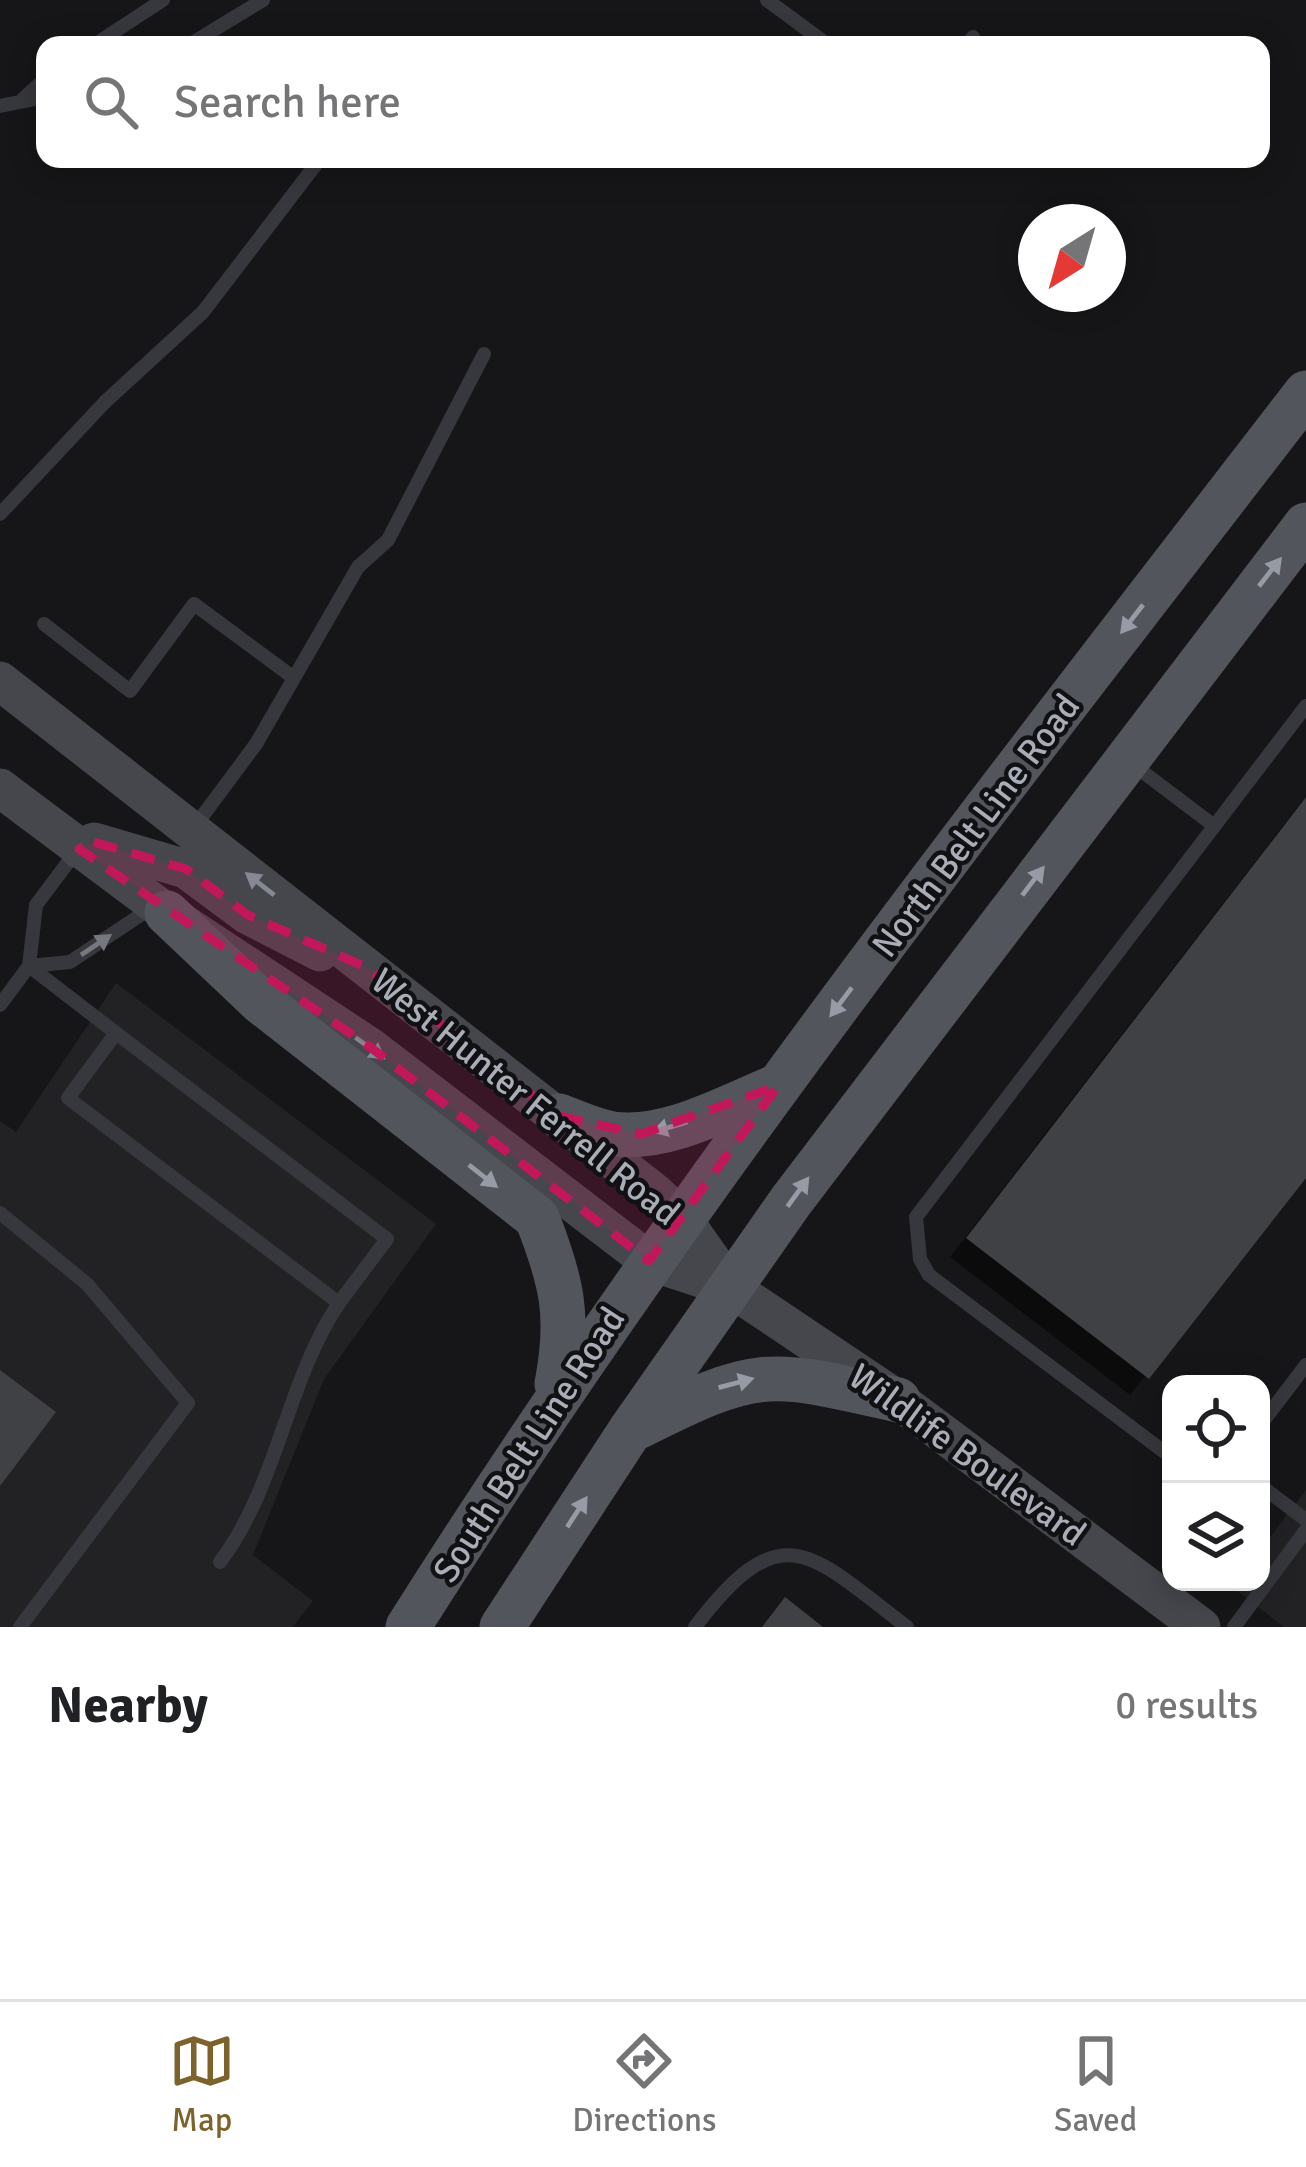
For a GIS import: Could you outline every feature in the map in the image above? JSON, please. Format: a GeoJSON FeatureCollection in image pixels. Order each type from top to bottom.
{"type":"FeatureCollection","features":[{"type":"Feature","properties":{"kind":"main road","name":"North Belt Line Road"},"geometry":{"type":"LineString","coordinates":[[649,1262],[1306,393]]}},
{"type":"Feature","properties":{"kind":"main road"},"geometry":{"type":"LineString","coordinates":[[514,1619],[629,1431],[731,1288],[1125,758],[1306,525]]}},
{"type":"Feature","properties":{"kind":"main road","name":"West Hunter Ferrell Road"},"geometry":{"type":"LineString","coordinates":[[0,681],[559,1116],[681,1217],[731,1288]]}},
{"type":"Feature","properties":{"kind":"main road","name":"West Hunter Ferrell Road"},"geometry":{"type":"LineString","coordinates":[[0,788],[162,909],[370,1047],[649,1262],[731,1288]]}},
{"type":"Feature","properties":{"kind":"main road"},"geometry":{"type":"LineString","coordinates":[[79,848],[94,842],[187,869],[248,915],[313,949],[370,969]]}},
{"type":"Feature","properties":{"kind":"main road"},"geometry":{"type":"LineString","coordinates":[[162,909],[261,1002],[537,1219],[557,1270],[567,1322],[553,1402]]}},
{"type":"Feature","properties":{"kind":"main road"},"geometry":{"type":"LineString","coordinates":[[559,1116],[611,1134],[641,1134],[675,1127],[778,1086]]}},
{"type":"Feature","properties":{"kind":"main road","name":"South Belt Line Road"},"geometry":{"type":"LineString","coordinates":[[408,1627],[649,1262]]}},
{"type":"Feature","properties":{"kind":"main road","name":"Wildlife Boulevard"},"geometry":{"type":"LineString","coordinates":[[731,1288],[898,1400],[1202,1627]]}},
{"type":"Feature","properties":{"kind":"main road"},"geometry":{"type":"LineString","coordinates":[[629,1431],[724,1384],[762,1376],[799,1377],[898,1400]]}},
{"type":"Feature","properties":{"kind":"lane"},"geometry":{"type":"LineString","coordinates":[[108,36],[163,0]]}},
{"type":"Feature","properties":{"kind":"lane"},"geometry":{"type":"LineString","coordinates":[[204,36],[263,0]]}},
{"type":"Feature","properties":{"kind":"lane"},"geometry":{"type":"LineString","coordinates":[[767,0],[816,36]]}},
{"type":"Feature","properties":{"kind":"lane"},"geometry":{"type":"LineString","coordinates":[[18,103],[36,87]]}},
{"type":"Feature","properties":{"kind":"lane"},"geometry":{"type":"LineString","coordinates":[[0,106],[36,99]]}},
{"type":"Feature","properties":{"kind":"lane"},"geometry":{"type":"LineString","coordinates":[[0,514],[105,402],[203,313],[313,168]]}},
{"type":"Feature","properties":{"kind":"lane"},"geometry":{"type":"LineString","coordinates":[[192,830],[256,744],[358,567],[388,540],[484,354]]}},
{"type":"Feature","properties":{"kind":"lane"},"geometry":{"type":"LineString","coordinates":[[44,624],[130,691],[194,604],[294,678]]}},
{"type":"Feature","properties":{"kind":"lane"},"geometry":{"type":"LineString","coordinates":[[1162,1450],[929,1275],[920,1258],[916,1217],[1306,706]]}},
{"type":"Feature","properties":{"kind":"lane"},"geometry":{"type":"LineString","coordinates":[[1125,758],[1214,825]]}},
{"type":"Feature","properties":{"kind":"lane"},"geometry":{"type":"LineString","coordinates":[[0,1005],[29,966],[36,905],[79,848]]}},
{"type":"Feature","properties":{"kind":"lane"},"geometry":{"type":"LineString","coordinates":[[29,966],[70,962],[162,909]]}},
{"type":"Feature","properties":{"kind":"lane"},"geometry":{"type":"LineString","coordinates":[[29,966],[387,1239],[319,1332],[245,1523],[220,1562]]}},
{"type":"Feature","properties":{"kind":"lane"},"geometry":{"type":"LineString","coordinates":[[116,1033],[68,1098],[339,1303]]}},
{"type":"Feature","properties":{"kind":"lane"},"geometry":{"type":"LineString","coordinates":[[0,1213],[87,1284],[188,1403],[20,1627]]}},
{"type":"Feature","properties":{"kind":"lane"},"geometry":{"type":"LineString","coordinates":[[1270,1412],[1306,1365]]}},
{"type":"Feature","properties":{"kind":"lane"},"geometry":{"type":"LineString","coordinates":[[1270,1493],[1306,1520]]}},
{"type":"Feature","properties":{"kind":"lane"},"geometry":{"type":"LineString","coordinates":[[1234,1627],[1306,1530]]}},
{"type":"Feature","properties":{"kind":"lane"},"geometry":{"type":"LineString","coordinates":[[695,1627],[727,1584],[754,1562],[791,1552],[827,1566],[907,1627]]}},
{"type":"Feature","properties":{"kind":"highlighted area"},"geometry":{"type":"Polygon","coordinates":[[[94,842],[186,869],[248,915],[370,969],[559,1116],[641,1134],[778,1086],[649,1261],[370,1047],[79,849],[94,842]]]}},
{"type":"Feature","properties":{"kind":"shaded area"},"geometry":{"type":"Polygon","coordinates":[[[116,983],[436,1224],[324,1379],[253,1555],[313,1601],[293,1627],[0,1627],[0,1121],[16,1132],[116,983]]]}},
{"type":"Feature","properties":{"kind":"shaded area"},"geometry":{"type":"Polygon","coordinates":[[[1306,1490],[1306,1627],[1284,1627],[1237,1591],[1270,1591],[1270,1537],[1306,1490]]]}},
{"type":"Feature","properties":{"kind":"building"},"geometry":{"type":"Polygon","coordinates":[[[1306,797],[1306,1178],[1149,1379],[966,1238],[1306,797]]]}},
{"type":"Feature","properties":{"kind":"building"},"geometry":{"type":"Polygon","coordinates":[[[0,1370],[56,1412],[0,1486],[0,1370]]]}},
{"type":"Feature","properties":{"kind":"building"},"geometry":{"type":"Polygon","coordinates":[[[785,1597],[823,1627],[762,1627],[785,1597]]]}}]}
